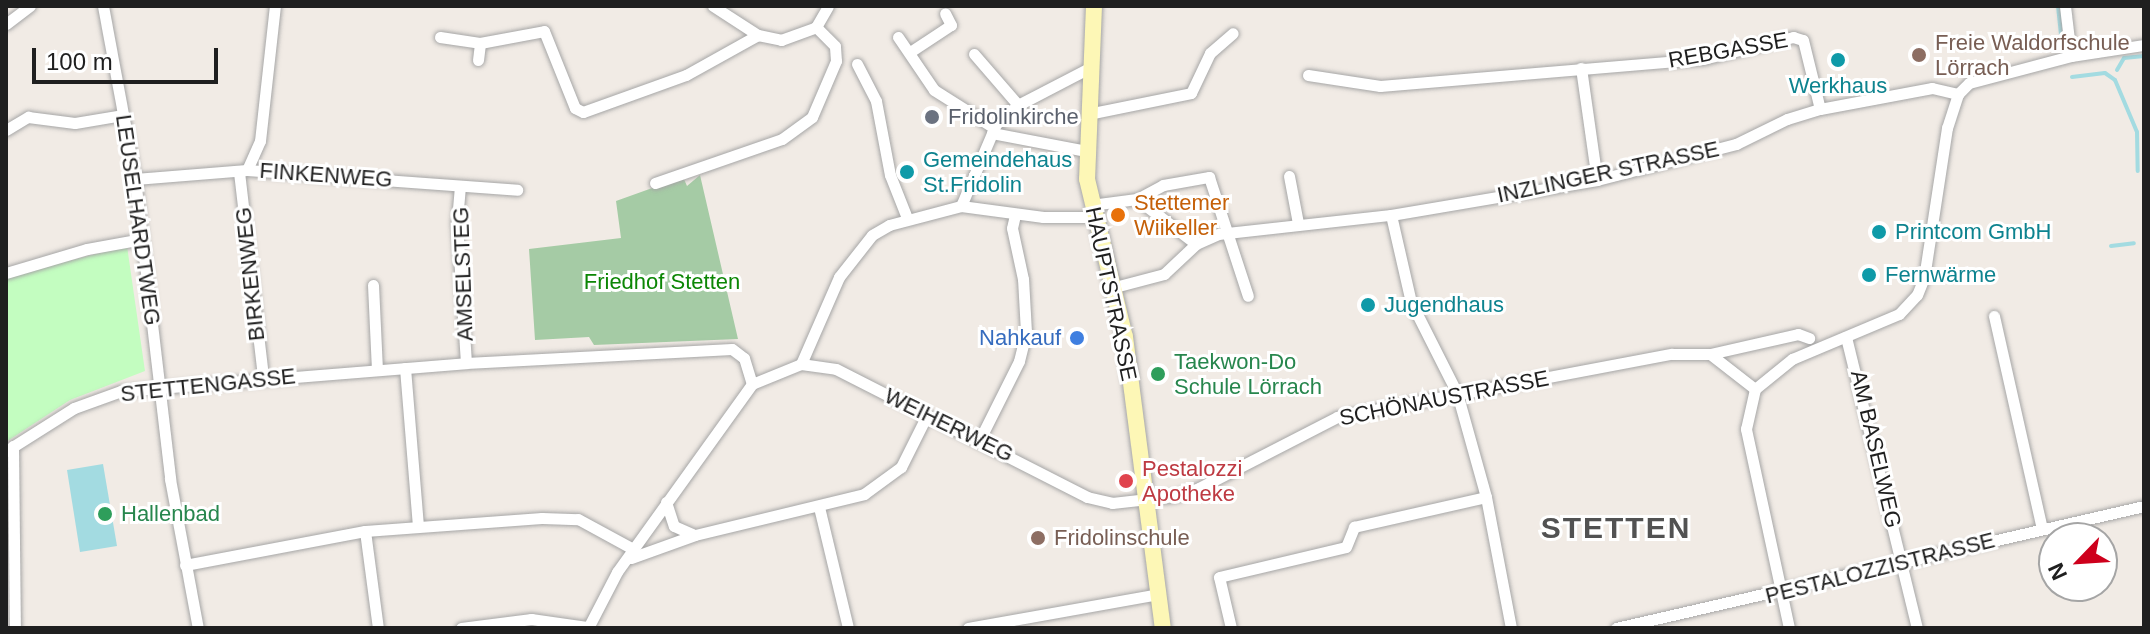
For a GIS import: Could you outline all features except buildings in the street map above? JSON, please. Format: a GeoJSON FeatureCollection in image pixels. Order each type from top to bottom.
{"type":"FeatureCollection","features":[{"type":"Feature","properties":{"kind":"street"},"geometry":{"type":"LineString","coordinates":[[6,24],[30,6]]}},
{"type":"Feature","properties":{"kind":"street","name":"LEUSELHARDTWEG"},"geometry":{"type":"LineString","coordinates":[[103,6],[135,179],[160,387],[185,565],[198,628]]}},
{"type":"Feature","properties":{"kind":"street","name":"BIRKENWEG"},"geometry":{"type":"LineString","coordinates":[[263,377],[243,171],[260,141],[275,6]]}},
{"type":"Feature","properties":{"kind":"street"},"geometry":{"type":"LineString","coordinates":[[713,6],[758,35],[781,40],[816,27],[828,6]]}},
{"type":"Feature","properties":{"kind":"street","name":"HAUPTSTRASSE"},"geometry":{"type":"LineString","coordinates":[[1094,6],[1086,151],[1092,211],[1125,337],[1163,628]]}},
{"type":"Feature","properties":{"kind":"street"},"geometry":{"type":"LineString","coordinates":[[2065,6],[2071,56]]}},
{"type":"Feature","properties":{"kind":"street"},"geometry":{"type":"LineString","coordinates":[[910,52],[951,25],[945,13]]}},
{"type":"Feature","properties":{"kind":"street"},"geometry":{"type":"LineString","coordinates":[[655,183],[799,129],[828,90],[835,46],[816,27]]}},
{"type":"Feature","properties":{"kind":"street"},"geometry":{"type":"LineString","coordinates":[[440,37],[480,43],[544,31],[575,108],[583,112],[686,75],[758,35]]}},
{"type":"Feature","properties":{"kind":"street"},"geometry":{"type":"LineString","coordinates":[[1088,114],[1191,93],[1210,53],[1233,33]]}},
{"type":"Feature","properties":{"kind":"street"},"geometry":{"type":"LineString","coordinates":[[898,37],[934,90],[993,130],[1086,151]]}},
{"type":"Feature","properties":{"kind":"street","name":"REBGASSE"},"geometry":{"type":"LineString","coordinates":[[1308,75],[1380,86],[1703,59],[1793,37],[1803,40],[1820,109]]}},
{"type":"Feature","properties":{"kind":"street"},"geometry":{"type":"LineString","coordinates":[[478,60],[480,43]]}},
{"type":"Feature","properties":{"kind":"street"},"geometry":{"type":"LineString","coordinates":[[1789,628],[1746,429],[1755,389],[1792,359],[1899,314],[1917,295],[1924,278],[1947,128],[1958,94],[1984,76],[2071,56],[2144,45]]}},
{"type":"Feature","properties":{"kind":"street"},"geometry":{"type":"LineString","coordinates":[[974,54],[1018,105]]}},
{"type":"Feature","properties":{"kind":"street"},"geometry":{"type":"LineString","coordinates":[[857,64],[876,101],[890,175],[907,218]]}},
{"type":"Feature","properties":{"kind":"street"},"geometry":{"type":"LineString","coordinates":[[961,206],[993,130],[1018,105],[1089,68]]}},
{"type":"Feature","properties":{"kind":"street"},"geometry":{"type":"LineString","coordinates":[[1581,68],[1597,180]]}},
{"type":"Feature","properties":{"kind":"street","name":"INZLINGER STRASSE"},"geometry":{"type":"LineString","coordinates":[[1111,288],[1164,274],[1196,244],[1228,232],[1391,215],[1597,180],[1736,144],[1787,119],[1820,109],[1921,89],[1958,94]]}},
{"type":"Feature","properties":{"kind":"street"},"geometry":{"type":"LineString","coordinates":[[6,130],[28,117],[75,123],[123,115]]}},
{"type":"Feature","properties":{"kind":"street","name":"FINKENWEG"},"geometry":{"type":"LineString","coordinates":[[135,179],[243,171],[517,190]]}},
{"type":"Feature","properties":{"kind":"street"},"geometry":{"type":"LineString","coordinates":[[1289,176],[1298,223]]}},
{"type":"Feature","properties":{"kind":"street"},"geometry":{"type":"LineString","coordinates":[[461,628],[531,619],[588,627],[598,600],[752,384],[801,364],[854,254],[872,235],[907,218],[961,206],[1015,215],[1092,211],[1137,199],[1163,185],[1209,177],[1248,296]]}},
{"type":"Feature","properties":{"kind":"street","name":"AMSELSTEG"},"geometry":{"type":"LineString","coordinates":[[460,186],[457,224],[466,363]]}},
{"type":"Feature","properties":{"kind":"street"},"geometry":{"type":"LineString","coordinates":[[1137,199],[1196,244]]}},
{"type":"Feature","properties":{"kind":"street"},"geometry":{"type":"LineString","coordinates":[[980,439],[1019,361],[1026,332],[1023,279],[1012,228],[1015,215]]}},
{"type":"Feature","properties":{"kind":"street"},"geometry":{"type":"LineString","coordinates":[[1391,215],[1411,302],[1457,393],[1486,497],[1511,628]]}},
{"type":"Feature","properties":{"kind":"street"},"geometry":{"type":"LineString","coordinates":[[6,273],[87,249],[142,239]]}},
{"type":"Feature","properties":{"kind":"street"},"geometry":{"type":"LineString","coordinates":[[373,285],[377,370]]}},
{"type":"Feature","properties":{"kind":"street"},"geometry":{"type":"LineString","coordinates":[[1994,316],[2040,522]]}},
{"type":"Feature","properties":{"kind":"street","name":"SCHÖNAUSTRASSE"},"geometry":{"type":"LineString","coordinates":[[1146,499],[1199,488],[1337,417],[1672,354],[1710,354],[1798,334],[1809,338]]}},
{"type":"Feature","properties":{"kind":"street","name":"AM BASELWEG"},"geometry":{"type":"LineString","coordinates":[[1846,337],[1917,628]]}},
{"type":"Feature","properties":{"kind":"street","name":"STETTENGASSE"},"geometry":{"type":"LineString","coordinates":[[10,449],[74,408],[121,391],[263,377],[732,349],[749,369],[752,384]]}},
{"type":"Feature","properties":{"kind":"street"},"geometry":{"type":"LineString","coordinates":[[1710,354],[1755,389]]}},
{"type":"Feature","properties":{"kind":"street","name":"WEIHERWEG"},"geometry":{"type":"LineString","coordinates":[[801,364],[836,369],[980,439],[1099,502],[1146,499]]}},
{"type":"Feature","properties":{"kind":"street"},"geometry":{"type":"LineString","coordinates":[[405,368],[418,526]]}},
{"type":"Feature","properties":{"kind":"street"},"geometry":{"type":"LineString","coordinates":[[624,562],[642,550],[864,494],[887,481],[901,467],[927,415]]}},
{"type":"Feature","properties":{"kind":"street"},"geometry":{"type":"LineString","coordinates":[[10,449],[10,580],[15,628]]}},
{"type":"Feature","properties":{"kind":"street"},"geometry":{"type":"LineString","coordinates":[[1231,628],[1219,577],[1346,547],[1354,527],[1486,497]]}},
{"type":"Feature","properties":{"kind":"street"},"geometry":{"type":"LineString","coordinates":[[666,502],[674,526],[695,535]]}},
{"type":"Feature","properties":{"kind":"street","name":"PESTALOZZISTRASSE"},"geometry":{"type":"LineString","coordinates":[[2073,522],[2144,506]]}},
{"type":"Feature","properties":{"kind":"street"},"geometry":{"type":"LineString","coordinates":[[819,507],[848,628]]}},
{"type":"Feature","properties":{"kind":"street"},"geometry":{"type":"LineString","coordinates":[[185,565],[365,531],[578,519],[633,549]]}},
{"type":"Feature","properties":{"kind":"street","name":"PESTALOZZISTRASSE"},"geometry":{"type":"LineString","coordinates":[[1616,628],[2038,530]]}},
{"type":"Feature","properties":{"kind":"street"},"geometry":{"type":"LineString","coordinates":[[365,531],[378,628]]}},
{"type":"Feature","properties":{"kind":"street"},"geometry":{"type":"LineString","coordinates":[[968,628],[1158,594]]}},
{"type":"Feature","properties":{"kind":"green space","name":"Friedhof Stetten"},"geometry":{"type":"Polygon","coordinates":[[[700,175],[738,339],[594,345],[589,337],[535,340],[529,249],[621,238],[616,201],[683,177],[687,186],[700,175]]]}},
{"type":"Feature","properties":{"kind":"green space"},"geometry":{"type":"Polygon","coordinates":[[[127,246],[145,371],[70,400],[6,442],[6,277],[127,246]]]}},
{"type":"Feature","properties":{"kind":"water"},"geometry":{"type":"Polygon","coordinates":[[[103,464],[117,546],[80,552],[67,470],[103,464]]]}},
{"type":"Feature","properties":{"kind":"waterway"},"geometry":{"type":"LineString","coordinates":[[2058,6],[2062,42]]}},
{"type":"Feature","properties":{"kind":"waterway"},"geometry":{"type":"LineString","coordinates":[[2117,70],[2124,58],[2144,56]]}},
{"type":"Feature","properties":{"kind":"waterway"},"geometry":{"type":"LineString","coordinates":[[2072,77],[2105,73],[2115,80],[2137,132],[2138,171]]}},
{"type":"Feature","properties":{"kind":"waterway"},"geometry":{"type":"LineString","coordinates":[[2111,246],[2134,243]]}},
{"type":"Feature","properties":{"kind":"place","name":"Freie Waldorfschule Lörrach"},"geometry":{"type":"Point","coordinates":[1919,55]}},
{"type":"Feature","properties":{"kind":"place","name":"Werkhaus"},"geometry":{"type":"Point","coordinates":[1838,60]}},
{"type":"Feature","properties":{"kind":"place","name":"Fridolinkirche"},"geometry":{"type":"Point","coordinates":[932,117]}},
{"type":"Feature","properties":{"kind":"place","name":"Gemeindehaus St.Fridolin"},"geometry":{"type":"Point","coordinates":[907,172]}},
{"type":"Feature","properties":{"kind":"place","name":"Stettemer Wiikeller"},"geometry":{"type":"Point","coordinates":[1118,215]}},
{"type":"Feature","properties":{"kind":"place","name":"Printcom GmbH"},"geometry":{"type":"Point","coordinates":[1879,232]}},
{"type":"Feature","properties":{"kind":"place","name":"Fernwärme"},"geometry":{"type":"Point","coordinates":[1869,275]}},
{"type":"Feature","properties":{"kind":"place","name":"Jugendhaus"},"geometry":{"type":"Point","coordinates":[1368,305]}},
{"type":"Feature","properties":{"kind":"place","name":"Nahkauf"},"geometry":{"type":"Point","coordinates":[1077,338]}},
{"type":"Feature","properties":{"kind":"place","name":"Taekwon-Do Schule Lörrach"},"geometry":{"type":"Point","coordinates":[1158,374]}},
{"type":"Feature","properties":{"kind":"place","name":"Pestalozzi Apotheke"},"geometry":{"type":"Point","coordinates":[1126,481]}},
{"type":"Feature","properties":{"kind":"place","name":"Hallenbad"},"geometry":{"type":"Point","coordinates":[105,514]}},
{"type":"Feature","properties":{"kind":"place","name":"Fridolinschule"},"geometry":{"type":"Point","coordinates":[1038,538]}},
{"type":"Feature","properties":{"kind":"district","name":"STETTEN"},"geometry":{"type":"Point","coordinates":[1616,528]}}]}
